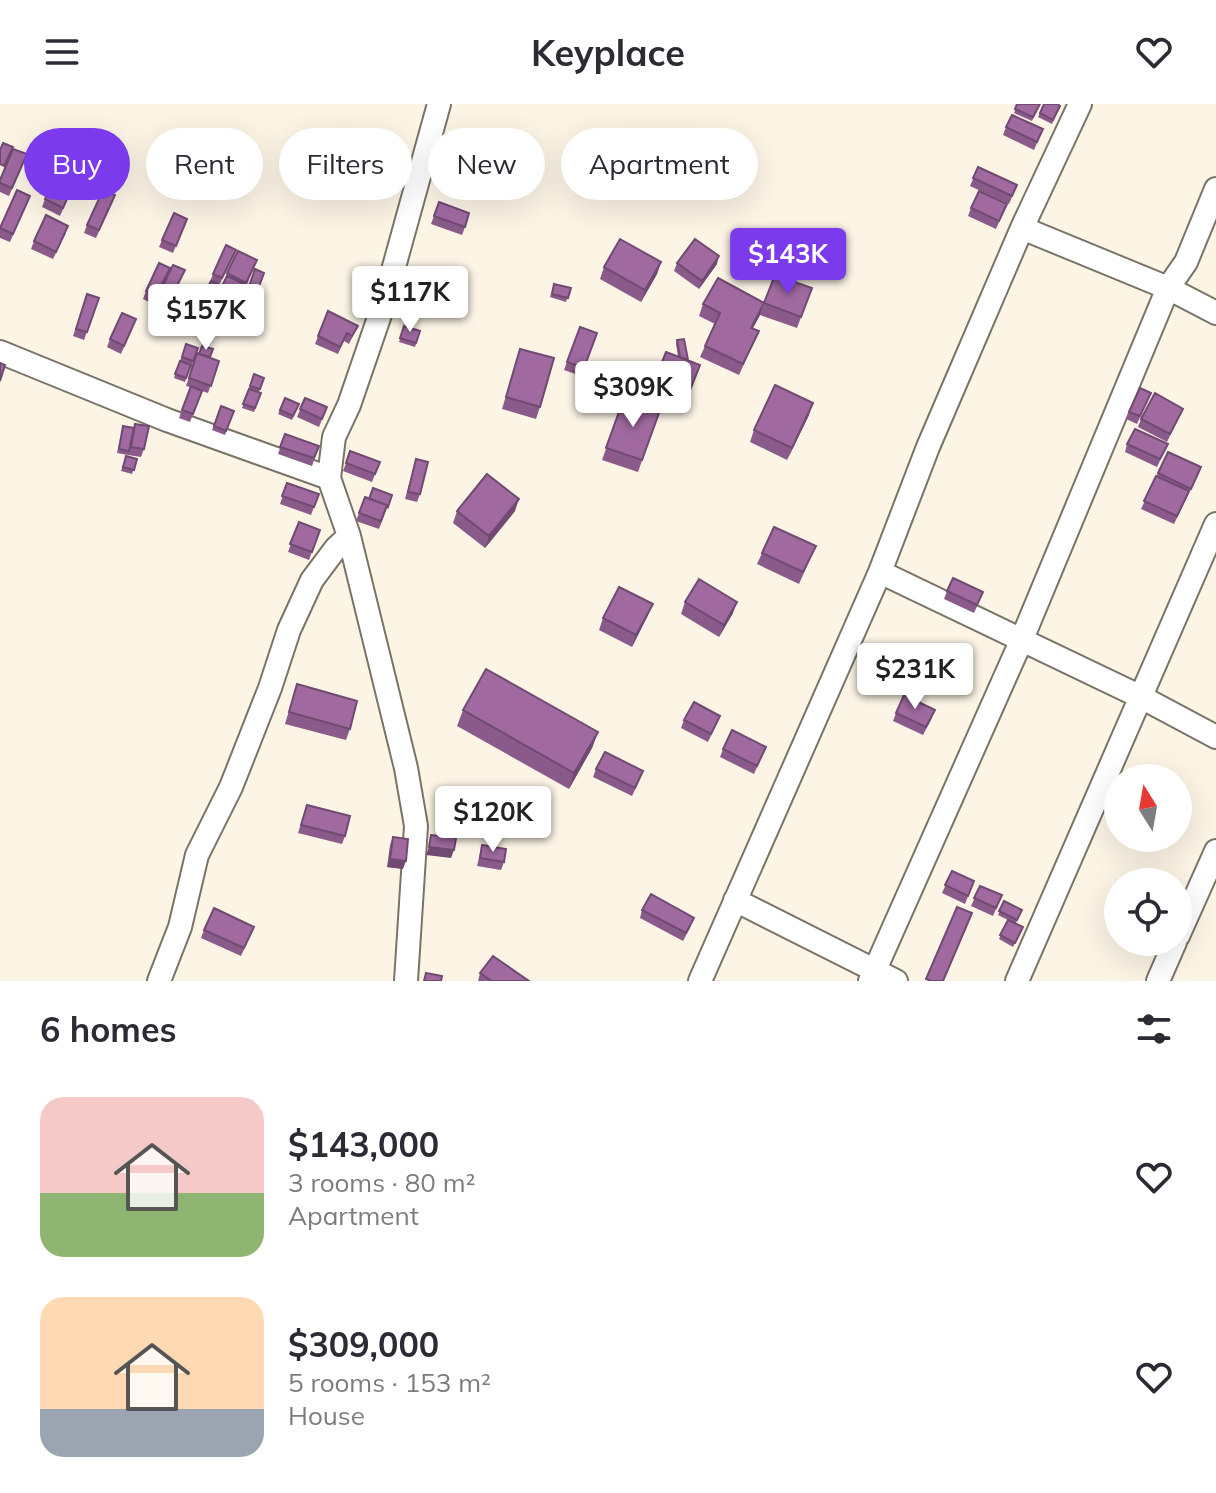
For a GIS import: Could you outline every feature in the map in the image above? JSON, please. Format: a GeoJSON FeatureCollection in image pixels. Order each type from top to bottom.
{"type":"FeatureCollection","features":[{"type":"Feature","properties":{"kind":"street"},"geometry":{"type":"LineString","coordinates":[[406,981],[416,826],[406,768],[349,536],[329,478],[334,437],[349,405],[384,303],[439,104]]}},
{"type":"Feature","properties":{"kind":"street"},"geometry":{"type":"LineString","coordinates":[[700,981],[880,572],[928,447],[1022,228],[1080,104]]}},
{"type":"Feature","properties":{"kind":"street"},"geometry":{"type":"LineString","coordinates":[[872,975],[1022,639],[1168,288],[1186,262],[1216,189]]}},
{"type":"Feature","properties":{"kind":"street"},"geometry":{"type":"LineString","coordinates":[[1022,228],[1168,288],[1216,313]]}},
{"type":"Feature","properties":{"kind":"street"},"geometry":{"type":"LineString","coordinates":[[0,352],[167,420],[329,478]]}},
{"type":"Feature","properties":{"kind":"street"},"geometry":{"type":"LineString","coordinates":[[1017,981],[1216,524]]}},
{"type":"Feature","properties":{"kind":"street"},"geometry":{"type":"LineString","coordinates":[[159,981],[180,927],[197,855],[231,787],[289,630],[312,580],[349,536]]}},
{"type":"Feature","properties":{"kind":"street"},"geometry":{"type":"LineString","coordinates":[[880,572],[1141,697],[1216,737]]}},
{"type":"Feature","properties":{"kind":"street"},"geometry":{"type":"LineString","coordinates":[[1192,905],[1216,851]]}},
{"type":"Feature","properties":{"kind":"street"},"geometry":{"type":"LineString","coordinates":[[735,900],[872,975],[896,981]]}},
{"type":"Feature","properties":{"kind":"street"},"geometry":{"type":"LineString","coordinates":[[1158,981],[1169,956]]}},
{"type":"Feature","properties":{"kind":"building"},"geometry":{"type":"Polygon","coordinates":[[[1017,104],[1040,104],[1033,117],[1015,109],[1017,104]]]}},
{"type":"Feature","properties":{"kind":"building"},"geometry":{"type":"Polygon","coordinates":[[[1044,104],[1060,106],[1053,120],[1040,113],[1044,104]]]}},
{"type":"Feature","properties":{"kind":"building"},"geometry":{"type":"Polygon","coordinates":[[[1012,115],[1043,129],[1037,142],[1006,127],[1012,115]]]}},
{"type":"Feature","properties":{"kind":"building"},"geometry":{"type":"Polygon","coordinates":[[[3,143],[13,147],[4,166],[0,164],[3,143]]]}},
{"type":"Feature","properties":{"kind":"building"},"geometry":{"type":"Polygon","coordinates":[[[13,149],[24,153],[24,161],[12,188],[0,183],[13,149]]]}},
{"type":"Feature","properties":{"kind":"building"},"geometry":{"type":"Polygon","coordinates":[[[978,167],[1017,185],[1012,196],[973,178],[978,167]]]}},
{"type":"Feature","properties":{"kind":"building"},"geometry":{"type":"Polygon","coordinates":[[[17,190],[24,193],[24,200],[28,200],[13,234],[0,228],[17,190]]]}},
{"type":"Feature","properties":{"kind":"building"},"geometry":{"type":"Polygon","coordinates":[[[979,191],[1007,204],[999,221],[971,208],[979,191]]]}},
{"type":"Feature","properties":{"kind":"building"},"geometry":{"type":"Polygon","coordinates":[[[47,200],[67,200],[63,208],[47,200]]]}},
{"type":"Feature","properties":{"kind":"building"},"geometry":{"type":"Polygon","coordinates":[[[98,200],[113,200],[99,230],[87,225],[98,200]]]}},
{"type":"Feature","properties":{"kind":"building"},"geometry":{"type":"Polygon","coordinates":[[[439,202],[469,213],[465,227],[434,216],[439,202]]]}},
{"type":"Feature","properties":{"kind":"building"},"geometry":{"type":"Polygon","coordinates":[[[174,213],[187,219],[176,246],[162,240],[174,213]]]}},
{"type":"Feature","properties":{"kind":"building"},"geometry":{"type":"Polygon","coordinates":[[[46,215],[68,226],[56,252],[34,241],[46,215]]]}},
{"type":"Feature","properties":{"kind":"building"},"geometry":{"type":"Polygon","coordinates":[[[620,239],[661,262],[645,290],[604,267],[620,239]]]}},
{"type":"Feature","properties":{"kind":"building"},"geometry":{"type":"Polygon","coordinates":[[[695,239],[719,256],[702,281],[677,263],[695,239]]]}},
{"type":"Feature","properties":{"kind":"building"},"geometry":{"type":"Polygon","coordinates":[[[226,245],[236,250],[222,278],[213,274],[226,245]]]}},
{"type":"Feature","properties":{"kind":"building"},"geometry":{"type":"Polygon","coordinates":[[[238,251],[257,260],[246,283],[227,273],[238,251]]]}},
{"type":"Feature","properties":{"kind":"building"},"geometry":{"type":"Polygon","coordinates":[[[159,263],[170,268],[156,296],[146,291],[159,263]]]}},
{"type":"Feature","properties":{"kind":"building"},"geometry":{"type":"Polygon","coordinates":[[[173,265],[185,270],[169,302],[158,296],[173,265]]]}},
{"type":"Feature","properties":{"kind":"building"},"geometry":{"type":"Polygon","coordinates":[[[255,269],[264,273],[258,289],[249,286],[255,269]]]}},
{"type":"Feature","properties":{"kind":"building"},"geometry":{"type":"Polygon","coordinates":[[[775,275],[812,288],[801,317],[764,303],[775,275]]]}},
{"type":"Feature","properties":{"kind":"building"},"geometry":{"type":"Polygon","coordinates":[[[227,276],[247,285],[240,301],[219,292],[227,276]]]}},
{"type":"Feature","properties":{"kind":"building"},"geometry":{"type":"Polygon","coordinates":[[[718,278],[764,303],[751,328],[759,331],[743,364],[705,346],[720,313],[703,304],[718,278]]]}},
{"type":"Feature","properties":{"kind":"building"},"geometry":{"type":"Polygon","coordinates":[[[211,281],[219,285],[216,292],[207,288],[211,281]]]}},
{"type":"Feature","properties":{"kind":"building"},"geometry":{"type":"Polygon","coordinates":[[[554,284],[571,288],[568,298],[552,294],[554,284]]]}},
{"type":"Feature","properties":{"kind":"building"},"geometry":{"type":"Polygon","coordinates":[[[246,290],[257,295],[250,310],[239,306],[246,290]]]}},
{"type":"Feature","properties":{"kind":"building"},"geometry":{"type":"Polygon","coordinates":[[[87,294],[99,298],[87,332],[76,329],[87,294]]]}},
{"type":"Feature","properties":{"kind":"building"},"geometry":{"type":"Polygon","coordinates":[[[218,307],[229,312],[222,327],[211,322],[218,307]]]}},
{"type":"Feature","properties":{"kind":"building"},"geometry":{"type":"Polygon","coordinates":[[[328,311],[358,326],[352,336],[347,333],[340,347],[318,336],[328,311]]]}},
{"type":"Feature","properties":{"kind":"building"},"geometry":{"type":"Polygon","coordinates":[[[122,313],[136,319],[124,346],[110,339],[122,313]]]}},
{"type":"Feature","properties":{"kind":"building"},"geometry":{"type":"Polygon","coordinates":[[[404,326],[420,331],[416,343],[400,338],[404,326]]]}},
{"type":"Feature","properties":{"kind":"building"},"geometry":{"type":"Polygon","coordinates":[[[580,327],[597,333],[584,368],[567,362],[580,327]]]}},
{"type":"Feature","properties":{"kind":"building"},"geometry":{"type":"Polygon","coordinates":[[[684,339],[688,360],[680,357],[677,340],[684,339]]]}},
{"type":"Feature","properties":{"kind":"building"},"geometry":{"type":"Polygon","coordinates":[[[186,344],[198,348],[193,361],[182,357],[186,344]]]}},
{"type":"Feature","properties":{"kind":"building"},"geometry":{"type":"Polygon","coordinates":[[[202,346],[213,349],[210,357],[199,354],[202,346]]]}},
{"type":"Feature","properties":{"kind":"building"},"geometry":{"type":"Polygon","coordinates":[[[520,349],[554,358],[540,407],[506,397],[520,349]]]}},
{"type":"Feature","properties":{"kind":"building"},"geometry":{"type":"Polygon","coordinates":[[[666,352],[700,365],[687,398],[653,384],[666,352]]]}},
{"type":"Feature","properties":{"kind":"building"},"geometry":{"type":"Polygon","coordinates":[[[197,353],[219,361],[211,386],[189,378],[197,353]]]}},
{"type":"Feature","properties":{"kind":"building"},"geometry":{"type":"Polygon","coordinates":[[[180,361],[191,365],[186,378],[175,374],[180,361]]]}},
{"type":"Feature","properties":{"kind":"building"},"geometry":{"type":"Polygon","coordinates":[[[0,363],[5,365],[0,381],[0,363]]]}},
{"type":"Feature","properties":{"kind":"building"},"geometry":{"type":"Polygon","coordinates":[[[254,374],[264,378],[260,389],[250,386],[254,374]]]}},
{"type":"Feature","properties":{"kind":"building"},"geometry":{"type":"Polygon","coordinates":[[[775,385],[813,403],[792,448],[754,430],[775,385]]]}},
{"type":"Feature","properties":{"kind":"building"},"geometry":{"type":"Polygon","coordinates":[[[191,386],[202,391],[193,414],[182,410],[191,386]]]}},
{"type":"Feature","properties":{"kind":"building"},"geometry":{"type":"Polygon","coordinates":[[[1140,388],[1151,393],[1140,416],[1129,412],[1140,388]]]}},
{"type":"Feature","properties":{"kind":"building"},"geometry":{"type":"Polygon","coordinates":[[[249,389],[261,393],[255,408],[243,404],[249,389]]]}},
{"type":"Feature","properties":{"kind":"building"},"geometry":{"type":"Polygon","coordinates":[[[1155,393],[1183,409],[1170,434],[1141,419],[1155,393]]]}},
{"type":"Feature","properties":{"kind":"building"},"geometry":{"type":"Polygon","coordinates":[[[285,398],[299,404],[293,416],[280,410],[285,398]]]}},
{"type":"Feature","properties":{"kind":"building"},"geometry":{"type":"Polygon","coordinates":[[[305,398],[327,407],[322,419],[300,409],[305,398]]]}},
{"type":"Feature","properties":{"kind":"building"},"geometry":{"type":"Polygon","coordinates":[[[624,398],[660,410],[642,460],[606,448],[624,398]]]}},
{"type":"Feature","properties":{"kind":"building"},"geometry":{"type":"Polygon","coordinates":[[[221,406],[234,411],[226,431],[214,426],[221,406]]]}},
{"type":"Feature","properties":{"kind":"building"},"geometry":{"type":"Polygon","coordinates":[[[135,424],[149,426],[144,449],[131,447],[135,424]]]}},
{"type":"Feature","properties":{"kind":"building"},"geometry":{"type":"Polygon","coordinates":[[[123,426],[134,428],[129,451],[119,449],[123,426]]]}},
{"type":"Feature","properties":{"kind":"building"},"geometry":{"type":"Polygon","coordinates":[[[1135,429],[1168,444],[1160,459],[1127,444],[1135,429]]]}},
{"type":"Feature","properties":{"kind":"building"},"geometry":{"type":"Polygon","coordinates":[[[285,434],[319,446],[314,458],[280,447],[285,434]]]}},
{"type":"Feature","properties":{"kind":"building"},"geometry":{"type":"Polygon","coordinates":[[[350,451],[380,462],[375,474],[346,463],[350,451]]]}},
{"type":"Feature","properties":{"kind":"building"},"geometry":{"type":"Polygon","coordinates":[[[1168,452],[1201,467],[1191,489],[1158,473],[1168,452]]]}},
{"type":"Feature","properties":{"kind":"building"},"geometry":{"type":"Polygon","coordinates":[[[126,456],[137,459],[134,470],[123,467],[126,456]]]}},
{"type":"Feature","properties":{"kind":"building"},"geometry":{"type":"Polygon","coordinates":[[[416,459],[428,462],[420,494],[408,492],[416,459]]]}},
{"type":"Feature","properties":{"kind":"building"},"geometry":{"type":"Polygon","coordinates":[[[487,474],[519,499],[489,536],[457,511],[487,474]]]}},
{"type":"Feature","properties":{"kind":"building"},"geometry":{"type":"Polygon","coordinates":[[[1156,476],[1189,491],[1177,516],[1144,501],[1156,476]]]}},
{"type":"Feature","properties":{"kind":"building"},"geometry":{"type":"Polygon","coordinates":[[[287,483],[319,494],[314,507],[282,496],[287,483]]]}},
{"type":"Feature","properties":{"kind":"building"},"geometry":{"type":"Polygon","coordinates":[[[373,488],[392,495],[388,507],[369,499],[373,488]]]}},
{"type":"Feature","properties":{"kind":"building"},"geometry":{"type":"Polygon","coordinates":[[[365,497],[387,505],[381,521],[359,513],[365,497]]]}},
{"type":"Feature","properties":{"kind":"building"},"geometry":{"type":"Polygon","coordinates":[[[299,522],[320,530],[312,552],[290,544],[299,522]]]}},
{"type":"Feature","properties":{"kind":"building"},"geometry":{"type":"Polygon","coordinates":[[[774,527],[816,546],[803,572],[762,553],[774,527]]]}},
{"type":"Feature","properties":{"kind":"building"},"geometry":{"type":"Polygon","coordinates":[[[953,578],[983,592],[977,605],[947,591],[953,578]]]}},
{"type":"Feature","properties":{"kind":"building"},"geometry":{"type":"Polygon","coordinates":[[[699,579],[737,602],[724,625],[685,602],[699,579]]]}},
{"type":"Feature","properties":{"kind":"building"},"geometry":{"type":"Polygon","coordinates":[[[619,587],[653,604],[636,635],[603,618],[619,587]]]}},
{"type":"Feature","properties":{"kind":"building"},"geometry":{"type":"Polygon","coordinates":[[[486,669],[598,732],[574,773],[463,710],[486,669]]]}},
{"type":"Feature","properties":{"kind":"building"},"geometry":{"type":"Polygon","coordinates":[[[297,684],[357,701],[350,729],[289,712],[297,684]]]}},
{"type":"Feature","properties":{"kind":"building"},"geometry":{"type":"Polygon","coordinates":[[[904,695],[935,710],[926,727],[896,713],[904,695]]]}},
{"type":"Feature","properties":{"kind":"building"},"geometry":{"type":"Polygon","coordinates":[[[694,702],[720,716],[711,734],[684,720],[694,702]]]}},
{"type":"Feature","properties":{"kind":"building"},"geometry":{"type":"Polygon","coordinates":[[[732,730],[766,747],[757,766],[723,749],[732,730]]]}},
{"type":"Feature","properties":{"kind":"building"},"geometry":{"type":"Polygon","coordinates":[[[605,752],[643,771],[635,788],[596,769],[605,752]]]}},
{"type":"Feature","properties":{"kind":"building"},"geometry":{"type":"Polygon","coordinates":[[[307,805],[350,816],[345,836],[301,825],[307,805]]]}},
{"type":"Feature","properties":{"kind":"building"},"geometry":{"type":"Polygon","coordinates":[[[431,835],[456,838],[454,850],[429,847],[431,835]]]}},
{"type":"Feature","properties":{"kind":"building"},"geometry":{"type":"Polygon","coordinates":[[[393,837],[408,839],[406,861],[390,859],[393,837]]]}},
{"type":"Feature","properties":{"kind":"building"},"geometry":{"type":"Polygon","coordinates":[[[482,845],[506,849],[504,862],[480,858],[482,845]]]}},
{"type":"Feature","properties":{"kind":"building"},"geometry":{"type":"Polygon","coordinates":[[[952,871],[974,881],[968,896],[945,885],[952,871]]]}},
{"type":"Feature","properties":{"kind":"building"},"geometry":{"type":"Polygon","coordinates":[[[980,886],[1002,895],[996,908],[974,898],[980,886]]]}},
{"type":"Feature","properties":{"kind":"building"},"geometry":{"type":"Polygon","coordinates":[[[651,894],[694,918],[686,933],[642,910],[651,894]]]}},
{"type":"Feature","properties":{"kind":"building"},"geometry":{"type":"Polygon","coordinates":[[[1004,901],[1022,910],[1017,920],[999,911],[1004,901]]]}},
{"type":"Feature","properties":{"kind":"building"},"geometry":{"type":"Polygon","coordinates":[[[957,907],[972,913],[943,981],[931,981],[926,979],[957,907]]]}},
{"type":"Feature","properties":{"kind":"building"},"geometry":{"type":"Polygon","coordinates":[[[214,908],[254,927],[244,948],[204,930],[214,908]]]}},
{"type":"Feature","properties":{"kind":"building"},"geometry":{"type":"Polygon","coordinates":[[[1008,920],[1023,927],[1015,943],[1000,935],[1008,920]]]}},
{"type":"Feature","properties":{"kind":"building"},"geometry":{"type":"Polygon","coordinates":[[[493,956],[529,981],[492,981],[480,973],[493,956]]]}},
{"type":"Feature","properties":{"kind":"building"},"geometry":{"type":"Polygon","coordinates":[[[426,973],[442,976],[441,981],[424,981],[426,973]]]}}]}
